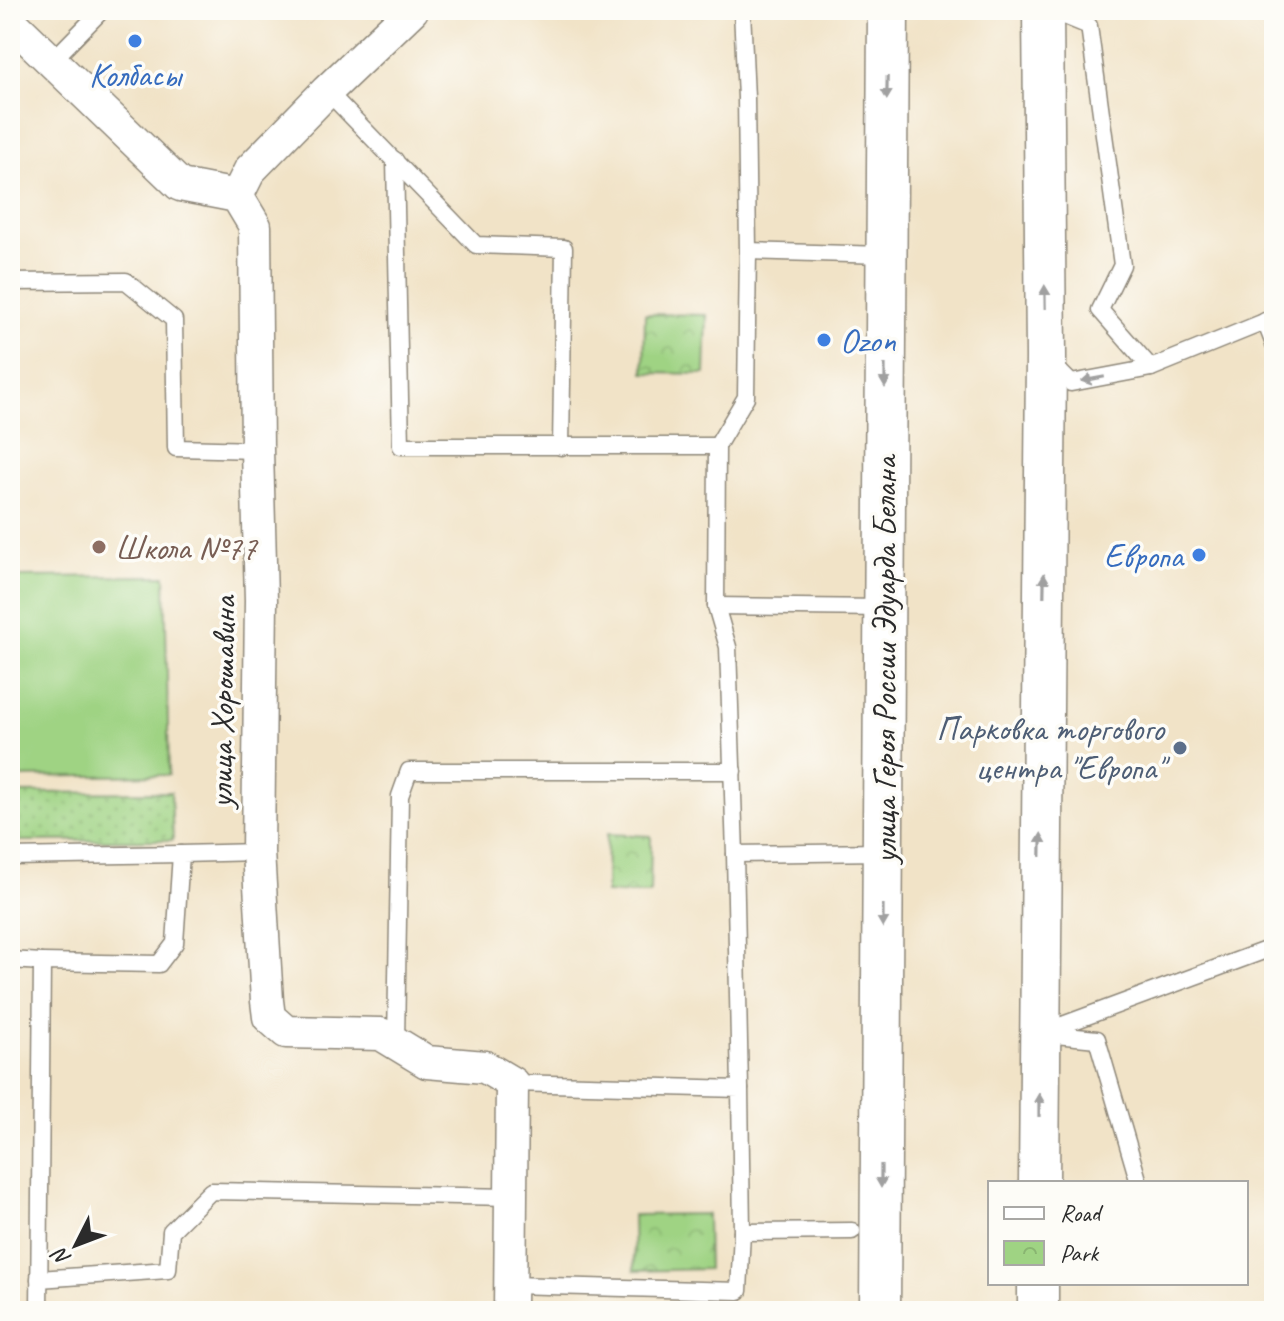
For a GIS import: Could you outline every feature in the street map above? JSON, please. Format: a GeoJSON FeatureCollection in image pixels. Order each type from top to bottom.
{"type":"FeatureCollection","features":[{"type":"Feature","properties":{"kind":"street"},"geometry":{"type":"LineString","coordinates":[[10,21],[180,185],[237,196],[250,170],[412,10]]}},
{"type":"Feature","properties":{"kind":"street","name":"улица Героя России Эдуарда Белана"},"geometry":{"type":"LineString","coordinates":[[884,1308],[883,852],[888,10]]}},
{"type":"Feature","properties":{"kind":"street"},"geometry":{"type":"LineString","coordinates":[[1039,1181],[1046,357],[1043,10]]}},
{"type":"Feature","properties":{"kind":"street","name":"улица Хорошавина"},"geometry":{"type":"LineString","coordinates":[[237,196],[255,226],[261,600],[258,852],[269,1017],[286,1032],[381,1034],[427,1062],[485,1067],[512,1083]]}},
{"type":"Feature","properties":{"kind":"street"},"geometry":{"type":"LineString","coordinates":[[510,1298],[512,1083]]}},
{"type":"Feature","properties":{"kind":"lane"},"geometry":{"type":"LineString","coordinates":[[52,61],[102,10]]}},
{"type":"Feature","properties":{"kind":"lane"},"geometry":{"type":"LineString","coordinates":[[510,1298],[739,1291],[742,1232],[733,771],[728,647],[716,606],[717,446],[746,397],[748,251],[742,10]]}},
{"type":"Feature","properties":{"kind":"lane"},"geometry":{"type":"LineString","coordinates":[[1050,10],[1089,26],[1122,265],[1100,310],[1151,368]]}},
{"type":"Feature","properties":{"kind":"lane"},"geometry":{"type":"LineString","coordinates":[[327,91],[476,245],[564,248],[561,447]]}},
{"type":"Feature","properties":{"kind":"lane"},"geometry":{"type":"LineString","coordinates":[[395,160],[401,446],[717,446]]}},
{"type":"Feature","properties":{"kind":"lane"},"geometry":{"type":"LineString","coordinates":[[748,251],[885,255]]}},
{"type":"Feature","properties":{"kind":"lane"},"geometry":{"type":"LineString","coordinates":[[10,282],[126,281],[174,320],[176,448],[257,450]]}},
{"type":"Feature","properties":{"kind":"lane"},"geometry":{"type":"LineString","coordinates":[[1046,357],[1071,383],[1151,368],[1269,319],[1274,344]]}},
{"type":"Feature","properties":{"kind":"lane"},"geometry":{"type":"LineString","coordinates":[[716,606],[884,608]]}},
{"type":"Feature","properties":{"kind":"lane"},"geometry":{"type":"LineString","coordinates":[[396,1042],[400,796],[409,771],[733,771]]}},
{"type":"Feature","properties":{"kind":"lane"},"geometry":{"type":"LineString","coordinates":[[10,857],[258,852]]}},
{"type":"Feature","properties":{"kind":"lane"},"geometry":{"type":"LineString","coordinates":[[735,854],[883,852]]}},
{"type":"Feature","properties":{"kind":"lane"},"geometry":{"type":"LineString","coordinates":[[10,960],[159,964],[175,943],[181,854]]}},
{"type":"Feature","properties":{"kind":"lane"},"geometry":{"type":"LineString","coordinates":[[1039,1033],[1274,947]]}},
{"type":"Feature","properties":{"kind":"lane"},"geometry":{"type":"LineString","coordinates":[[39,1311],[42,962]]}},
{"type":"Feature","properties":{"kind":"lane"},"geometry":{"type":"LineString","coordinates":[[1039,1033],[1097,1039],[1138,1181]]}},
{"type":"Feature","properties":{"kind":"lane"},"geometry":{"type":"LineString","coordinates":[[512,1083],[740,1089]]}},
{"type":"Feature","properties":{"kind":"lane"},"geometry":{"type":"LineString","coordinates":[[39,1279],[168,1270],[171,1231],[211,1191],[511,1197]]}},
{"type":"Feature","properties":{"kind":"lane"},"geometry":{"type":"LineString","coordinates":[[742,1232],[852,1231]]}},
{"type":"Feature","properties":{"kind":"green space"},"geometry":{"type":"Polygon","coordinates":[[[645,314],[707,315],[705,374],[644,373],[645,314]]]}},
{"type":"Feature","properties":{"kind":"green space"},"geometry":{"type":"Polygon","coordinates":[[[165,576],[169,775],[10,777],[10,577],[165,576]]]}},
{"type":"Feature","properties":{"kind":"green space"},"geometry":{"type":"Polygon","coordinates":[[[171,792],[173,840],[10,841],[10,793],[171,792]]]}},
{"type":"Feature","properties":{"kind":"green space"},"geometry":{"type":"Polygon","coordinates":[[[607,834],[651,836],[650,894],[606,893],[607,834]]]}},
{"type":"Feature","properties":{"kind":"green space"},"geometry":{"type":"Polygon","coordinates":[[[707,1214],[708,1269],[634,1271],[633,1215],[707,1214]]]}},
{"type":"Feature","properties":{"kind":"place","name":"Колбасы"},"geometry":{"type":"Point","coordinates":[135,41]}},
{"type":"Feature","properties":{"kind":"place","name":"Ozon"},"geometry":{"type":"Point","coordinates":[824,340]}},
{"type":"Feature","properties":{"kind":"place","name":"Школа №77"},"geometry":{"type":"Point","coordinates":[99,547]}},
{"type":"Feature","properties":{"kind":"place","name":"Европа"},"geometry":{"type":"Point","coordinates":[1199,555]}},
{"type":"Feature","properties":{"kind":"place","name":"Парковка торгового центра \"Европа\""},"geometry":{"type":"Point","coordinates":[1180,748]}}]}
